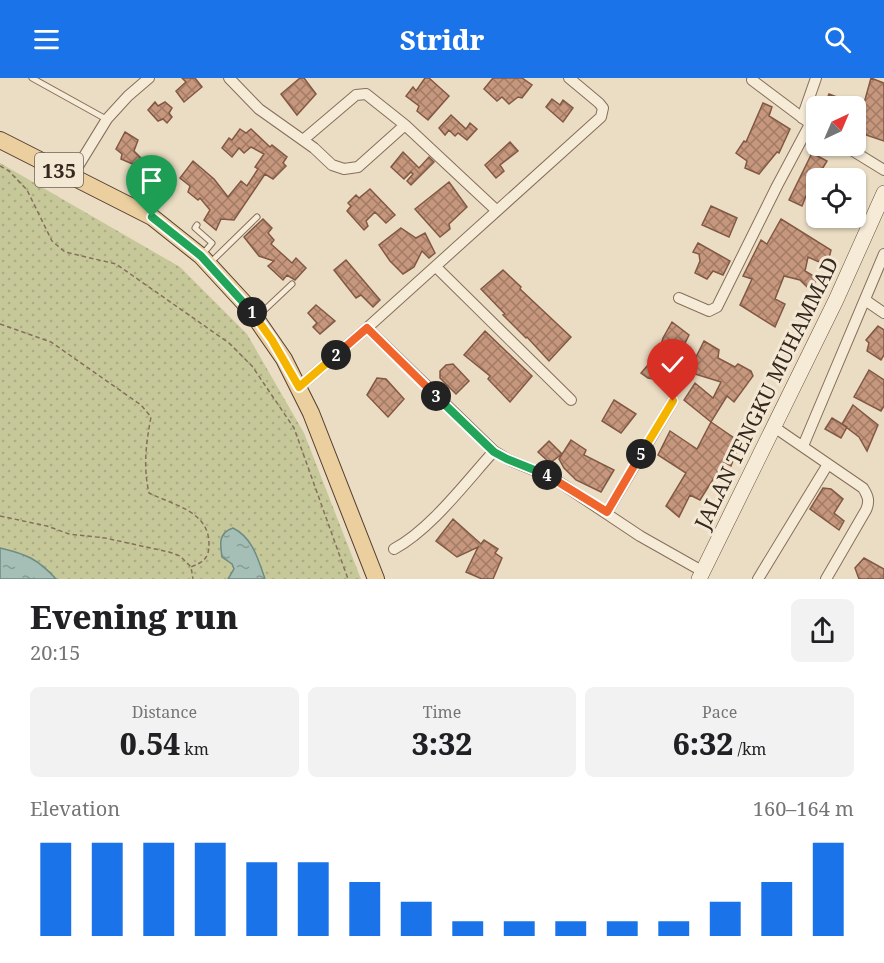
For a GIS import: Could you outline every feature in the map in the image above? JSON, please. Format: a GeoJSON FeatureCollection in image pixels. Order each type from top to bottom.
{"type":"FeatureCollection","features":[{"type":"Feature","properties":{"kind":"main road","name":"135"},"geometry":{"type":"LineString","coordinates":[[0,140],[152,217],[205,260],[256,318],[299,387],[322,439],[376,579]]}},
{"type":"Feature","properties":{"kind":"main road","name":"JALAN TENGKU MUHAMMAD"},"geometry":{"type":"LineString","coordinates":[[701,575],[836,300],[884,193]]}},
{"type":"Feature","properties":{"kind":"street"},"geometry":{"type":"LineString","coordinates":[[72,176],[106,119],[149,78]]}},
{"type":"Feature","properties":{"kind":"street"},"geometry":{"type":"LineString","coordinates":[[229,78],[247,97],[337,168],[354,169],[405,125]]}},
{"type":"Feature","properties":{"kind":"street"},"geometry":{"type":"LineString","coordinates":[[299,387],[436,267],[496,210],[601,117],[603,108],[599,103],[569,78]]}},
{"type":"Feature","properties":{"kind":"street"},"geometry":{"type":"LineString","coordinates":[[813,96],[816,78]]}},
{"type":"Feature","properties":{"kind":"street"},"geometry":{"type":"LineString","coordinates":[[752,79],[806,121]]}},
{"type":"Feature","properties":{"kind":"street"},"geometry":{"type":"LineString","coordinates":[[303,140],[351,99],[361,94],[370,96],[405,125],[496,210]]}},
{"type":"Feature","properties":{"kind":"street"},"geometry":{"type":"LineString","coordinates":[[679,298],[709,311],[717,307],[806,129]]}},
{"type":"Feature","properties":{"kind":"street"},"geometry":{"type":"LineString","coordinates":[[861,156],[884,170]]}},
{"type":"Feature","properties":{"kind":"street"},"geometry":{"type":"LineString","coordinates":[[803,446],[884,254]]}},
{"type":"Feature","properties":{"kind":"street"},"geometry":{"type":"LineString","coordinates":[[436,267],[571,400]]}},
{"type":"Feature","properties":{"kind":"street"},"geometry":{"type":"LineString","coordinates":[[865,300],[884,313]]}},
{"type":"Feature","properties":{"kind":"street"},"geometry":{"type":"LineString","coordinates":[[367,328],[494,452],[554,478],[701,575]]}},
{"type":"Feature","properties":{"kind":"street"},"geometry":{"type":"LineString","coordinates":[[607,512],[673,401]]}},
{"type":"Feature","properties":{"kind":"street"},"geometry":{"type":"LineString","coordinates":[[774,427],[863,488],[868,495],[869,503],[862,519],[826,579]]}},
{"type":"Feature","properties":{"kind":"street"},"geometry":{"type":"LineString","coordinates":[[394,549],[421,530],[494,452]]}},
{"type":"Feature","properties":{"kind":"street"},"geometry":{"type":"LineString","coordinates":[[758,579],[828,464]]}},
{"type":"Feature","properties":{"kind":"lane"},"geometry":{"type":"LineString","coordinates":[[32,78],[106,119]]}},
{"type":"Feature","properties":{"kind":"lane"},"geometry":{"type":"LineString","coordinates":[[205,260],[257,217]]}},
{"type":"Feature","properties":{"kind":"lane"},"geometry":{"type":"LineString","coordinates":[[197,225],[195,228],[197,231],[212,243],[205,260]]}},
{"type":"Feature","properties":{"kind":"lane"},"geometry":{"type":"LineString","coordinates":[[256,318],[292,284]]}},
{"type":"Feature","properties":{"kind":"path"},"geometry":{"type":"LineString","coordinates":[[0,166],[9,171],[27,190],[52,241],[65,252],[116,264],[229,343],[252,366],[294,428],[348,579]]}},
{"type":"Feature","properties":{"kind":"path"},"geometry":{"type":"LineString","coordinates":[[0,324],[51,342],[141,405],[151,417],[146,444],[145,474],[149,493],[195,514],[205,524],[209,534],[209,554],[203,562],[190,567]]}},
{"type":"Feature","properties":{"kind":"path"},"geometry":{"type":"LineString","coordinates":[[0,516],[47,525],[69,534],[105,537],[169,552],[180,556],[190,567],[193,579]]}},
{"type":"Feature","properties":{"kind":"green space"},"geometry":{"type":"Polygon","coordinates":[[[0,163],[180,267],[247,334],[304,433],[361,579],[0,579],[0,163]]]}},
{"type":"Feature","properties":{"kind":"water"},"geometry":{"type":"Polygon","coordinates":[[[233,528],[250,543],[265,579],[228,579],[234,569],[232,564],[222,557],[221,543],[222,536],[233,528]]]}},
{"type":"Feature","properties":{"kind":"water"},"geometry":{"type":"Polygon","coordinates":[[[0,548],[31,558],[56,579],[0,579],[0,548]]]}},
{"type":"Feature","properties":{"kind":"building"},"geometry":{"type":"Polygon","coordinates":[[[182,78],[195,78],[202,87],[184,102],[176,91],[186,82],[182,78]]]}},
{"type":"Feature","properties":{"kind":"building"},"geometry":{"type":"Polygon","coordinates":[[[300,78],[304,78],[316,94],[297,115],[281,94],[300,78]]]}},
{"type":"Feature","properties":{"kind":"building"},"geometry":{"type":"Polygon","coordinates":[[[425,78],[429,78],[449,96],[428,120],[417,111],[419,106],[406,96],[413,87],[416,91],[425,78]]]}},
{"type":"Feature","properties":{"kind":"building"},"geometry":{"type":"Polygon","coordinates":[[[493,78],[522,78],[532,85],[522,98],[518,97],[509,104],[502,97],[497,101],[484,89],[493,78]]]}},
{"type":"Feature","properties":{"kind":"building"},"geometry":{"type":"Polygon","coordinates":[[[871,78],[884,83],[884,141],[866,135],[866,96],[871,78]]]}},
{"type":"Feature","properties":{"kind":"building"},"geometry":{"type":"Polygon","coordinates":[[[552,99],[560,105],[563,100],[573,108],[563,122],[546,107],[552,99]]]}},
{"type":"Feature","properties":{"kind":"building"},"geometry":{"type":"Polygon","coordinates":[[[155,102],[158,106],[165,102],[172,108],[169,113],[172,117],[167,123],[163,119],[158,121],[148,110],[155,102]]]}},
{"type":"Feature","properties":{"kind":"building"},"geometry":{"type":"Polygon","coordinates":[[[763,103],[772,107],[769,116],[790,129],[779,153],[777,152],[759,174],[745,168],[747,161],[736,153],[744,141],[746,142],[763,103]]]}},
{"type":"Feature","properties":{"kind":"building"},"geometry":{"type":"Polygon","coordinates":[[[451,115],[466,129],[470,123],[477,129],[467,140],[458,133],[455,136],[449,130],[445,135],[439,128],[451,115]]]}},
{"type":"Feature","properties":{"kind":"building"},"geometry":{"type":"Polygon","coordinates":[[[240,129],[246,133],[251,129],[270,147],[272,145],[287,157],[283,163],[286,166],[273,179],[265,174],[234,220],[221,219],[216,230],[204,220],[210,210],[200,198],[198,200],[188,192],[190,186],[180,178],[193,161],[214,179],[228,197],[241,181],[247,186],[258,169],[255,167],[264,154],[251,147],[244,153],[239,148],[232,157],[222,148],[240,129]]]}},
{"type":"Feature","properties":{"kind":"building"},"geometry":{"type":"Polygon","coordinates":[[[125,132],[138,140],[134,151],[141,158],[135,165],[121,159],[122,154],[116,149],[125,132]]]}},
{"type":"Feature","properties":{"kind":"building"},"geometry":{"type":"Polygon","coordinates":[[[510,142],[518,151],[500,165],[504,171],[496,178],[485,165],[510,142]]]}},
{"type":"Feature","properties":{"kind":"building"},"geometry":{"type":"Polygon","coordinates":[[[403,152],[419,168],[429,157],[434,162],[411,185],[407,181],[413,174],[411,172],[404,179],[391,167],[403,152]]]}},
{"type":"Feature","properties":{"kind":"building"},"geometry":{"type":"Polygon","coordinates":[[[811,156],[818,156],[827,161],[823,168],[806,168],[806,196],[802,206],[789,200],[811,156]]]}},
{"type":"Feature","properties":{"kind":"building"},"geometry":{"type":"Polygon","coordinates":[[[449,182],[467,207],[449,224],[450,229],[440,237],[415,209],[449,182]]]}},
{"type":"Feature","properties":{"kind":"building"},"geometry":{"type":"Polygon","coordinates":[[[370,189],[395,215],[386,223],[375,212],[366,221],[368,226],[364,230],[347,211],[351,206],[348,203],[356,195],[359,198],[370,189]]]}},
{"type":"Feature","properties":{"kind":"building"},"geometry":{"type":"Polygon","coordinates":[[[711,206],[737,218],[729,237],[702,225],[711,206]]]}},
{"type":"Feature","properties":{"kind":"building"},"geometry":{"type":"Polygon","coordinates":[[[263,219],[272,228],[268,233],[274,240],[271,244],[292,263],[296,258],[306,268],[295,280],[287,275],[283,280],[268,266],[274,261],[259,256],[244,237],[263,219]]]}},
{"type":"Feature","properties":{"kind":"building"},"geometry":{"type":"Polygon","coordinates":[[[781,219],[831,250],[829,258],[819,262],[808,257],[805,271],[817,278],[812,292],[800,280],[784,276],[775,299],[785,304],[775,327],[740,305],[752,279],[743,276],[761,240],[767,244],[781,219]]]}},
{"type":"Feature","properties":{"kind":"building"},"geometry":{"type":"Polygon","coordinates":[[[401,228],[416,238],[425,233],[435,253],[429,258],[422,251],[414,267],[403,274],[379,245],[401,228]]]}},
{"type":"Feature","properties":{"kind":"building"},"geometry":{"type":"Polygon","coordinates":[[[698,243],[730,261],[723,275],[713,271],[707,279],[695,273],[700,261],[699,254],[693,252],[698,243]]]}},
{"type":"Feature","properties":{"kind":"building"},"geometry":{"type":"Polygon","coordinates":[[[346,260],[380,300],[373,307],[361,295],[356,298],[334,270],[346,260]]]}},
{"type":"Feature","properties":{"kind":"building"},"geometry":{"type":"Polygon","coordinates":[[[503,270],[571,337],[549,361],[503,315],[505,314],[481,289],[503,270]]]}},
{"type":"Feature","properties":{"kind":"building"},"geometry":{"type":"Polygon","coordinates":[[[316,305],[335,321],[320,334],[313,327],[317,323],[308,313],[316,305]]]}},
{"type":"Feature","properties":{"kind":"building"},"geometry":{"type":"Polygon","coordinates":[[[672,322],[689,335],[673,368],[677,372],[672,389],[659,380],[648,378],[641,373],[659,352],[663,338],[672,322]]]}},
{"type":"Feature","properties":{"kind":"building"},"geometry":{"type":"Polygon","coordinates":[[[878,326],[884,330],[884,355],[881,360],[867,351],[869,343],[866,340],[878,326]]]}},
{"type":"Feature","properties":{"kind":"building"},"geometry":{"type":"Polygon","coordinates":[[[485,331],[532,376],[510,402],[488,379],[490,376],[464,355],[485,331]]]}},
{"type":"Feature","properties":{"kind":"building"},"geometry":{"type":"Polygon","coordinates":[[[704,341],[719,350],[718,358],[735,367],[738,364],[751,371],[753,376],[734,402],[727,396],[711,422],[684,400],[695,383],[713,398],[721,382],[695,374],[696,369],[691,367],[704,341]]]}},
{"type":"Feature","properties":{"kind":"building"},"geometry":{"type":"Polygon","coordinates":[[[453,364],[469,381],[456,394],[440,378],[440,371],[446,365],[453,364]]]}},
{"type":"Feature","properties":{"kind":"building"},"geometry":{"type":"Polygon","coordinates":[[[869,370],[884,380],[884,406],[881,411],[854,397],[869,370]]]}},
{"type":"Feature","properties":{"kind":"building"},"geometry":{"type":"Polygon","coordinates":[[[377,378],[386,379],[404,399],[388,417],[367,395],[377,378]]]}},
{"type":"Feature","properties":{"kind":"building"},"geometry":{"type":"Polygon","coordinates":[[[614,400],[636,414],[621,433],[602,421],[614,400]]]}},
{"type":"Feature","properties":{"kind":"building"},"geometry":{"type":"Polygon","coordinates":[[[853,405],[878,425],[867,451],[859,437],[842,424],[853,405]]]}},
{"type":"Feature","properties":{"kind":"building"},"geometry":{"type":"Polygon","coordinates":[[[832,418],[847,427],[841,438],[825,429],[832,418]]]}},
{"type":"Feature","properties":{"kind":"building"},"geometry":{"type":"Polygon","coordinates":[[[711,422],[740,442],[731,466],[724,462],[700,500],[690,495],[679,517],[666,506],[686,473],[658,455],[670,431],[697,449],[711,422]]]}},
{"type":"Feature","properties":{"kind":"building"},"geometry":{"type":"Polygon","coordinates":[[[571,440],[586,450],[584,455],[614,470],[601,492],[576,480],[564,468],[559,459],[571,440]]]}},
{"type":"Feature","properties":{"kind":"building"},"geometry":{"type":"Polygon","coordinates":[[[549,441],[562,454],[550,463],[538,452],[549,441]]]}},
{"type":"Feature","properties":{"kind":"building"},"geometry":{"type":"Polygon","coordinates":[[[823,488],[831,489],[843,499],[834,513],[844,521],[839,530],[810,509],[823,488]]]}},
{"type":"Feature","properties":{"kind":"building"},"geometry":{"type":"Polygon","coordinates":[[[453,519],[481,544],[484,540],[498,549],[495,553],[502,558],[493,579],[482,579],[466,572],[478,547],[457,557],[436,541],[453,519]]]}},
{"type":"Feature","properties":{"kind":"building"},"geometry":{"type":"Polygon","coordinates":[[[864,558],[884,569],[884,579],[859,579],[855,568],[864,558]]]}},
{"type":"Feature","properties":{"kind":"route"},"geometry":{"type":"LineString","coordinates":[[152,217],[201,256],[248,307],[272,340],[299,387],[367,328],[494,452],[554,478],[607,512],[673,401]]}}]}
